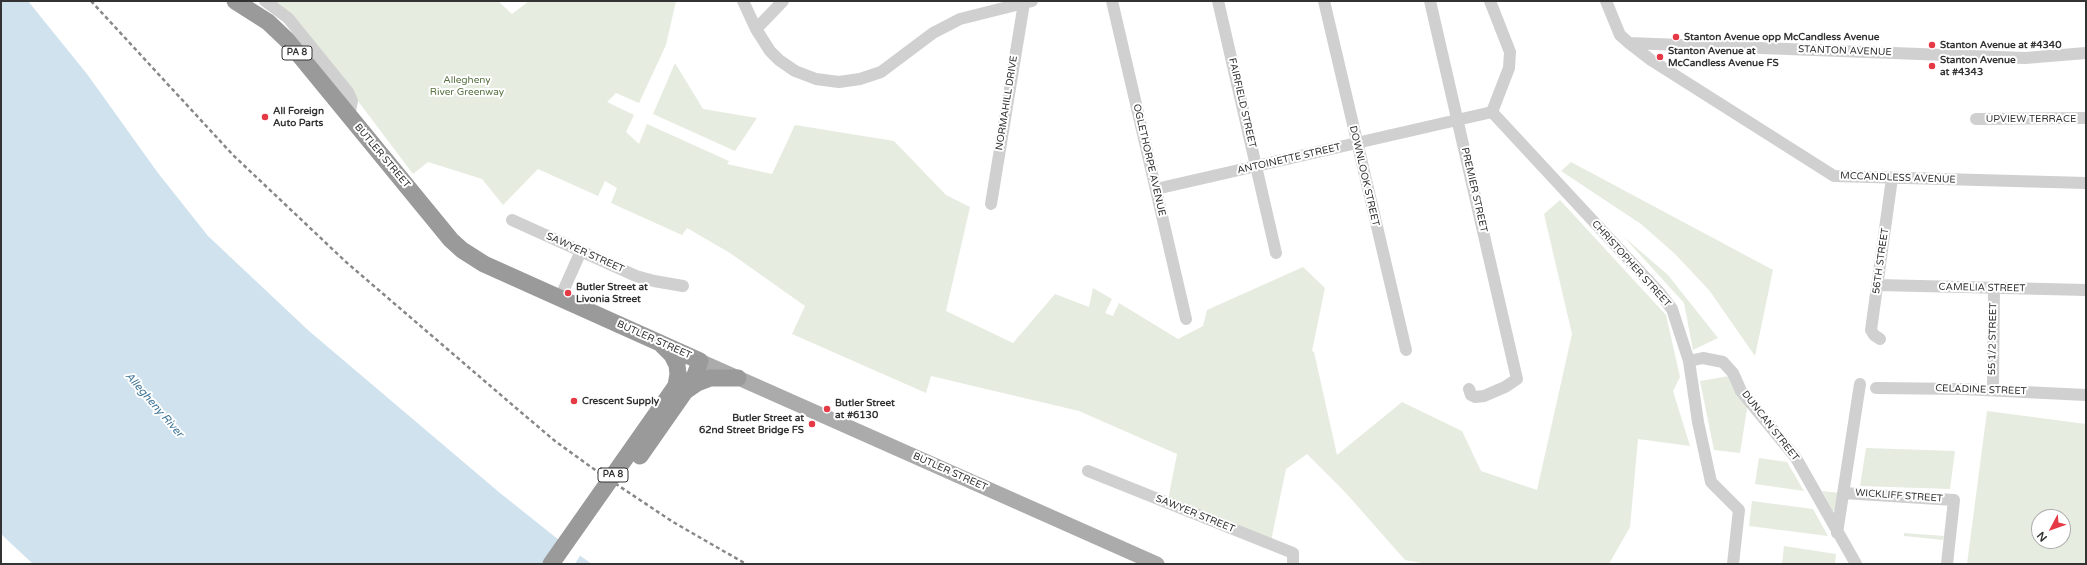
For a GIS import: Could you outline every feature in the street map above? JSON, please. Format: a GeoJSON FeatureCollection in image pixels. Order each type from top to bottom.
{"type":"FeatureCollection","features":[{"type":"Feature","properties":{"kind":"highway","name":"BUTLER STREET"},"geometry":{"type":"LineString","coordinates":[[235,1],[260,17],[281,34],[451,240],[462,250],[484,264],[700,361]]}},
{"type":"Feature","properties":{"kind":"highway","name":"PA 8"},"geometry":{"type":"LineString","coordinates":[[660,343],[672,355],[685,381]]}},
{"type":"Feature","properties":{"kind":"highway","name":"PA 8"},"geometry":{"type":"LineString","coordinates":[[551,564],[700,361]]}},
{"type":"Feature","properties":{"kind":"highway"},"geometry":{"type":"LineString","coordinates":[[685,381],[716,377],[738,378]]}},
{"type":"Feature","properties":{"kind":"highway","name":"PA 8"},"geometry":{"type":"LineString","coordinates":[[564,564],[685,381]]}},
{"type":"Feature","properties":{"kind":"main road","name":"BUTLER STREET"},"geometry":{"type":"LineString","coordinates":[[700,361],[1157,564]]}},
{"type":"Feature","properties":{"kind":"street"},"geometry":{"type":"LineString","coordinates":[[265,1],[288,18],[348,92],[352,102],[349,116]]}},
{"type":"Feature","properties":{"kind":"street"},"geometry":{"type":"LineString","coordinates":[[743,1],[756,29],[770,51],[779,60],[795,71],[816,79],[839,82],[860,79],[881,72],[933,33],[960,19],[1028,2]]}},
{"type":"Feature","properties":{"kind":"street"},"geometry":{"type":"LineString","coordinates":[[756,29],[783,1]]}},
{"type":"Feature","properties":{"kind":"street","name":"OGLETHORPE AVENUE"},"geometry":{"type":"LineString","coordinates":[[1112,1],[1186,319]]}},
{"type":"Feature","properties":{"kind":"street","name":"FAIRFIELD STREET"},"geometry":{"type":"LineString","coordinates":[[1218,1],[1276,253]]}},
{"type":"Feature","properties":{"kind":"street","name":"DOWNLOOK STREET"},"geometry":{"type":"LineString","coordinates":[[1324,1],[1406,350]]}},
{"type":"Feature","properties":{"kind":"street","name":"PREMIER STREET"},"geometry":{"type":"LineString","coordinates":[[1430,1],[1517,379],[1505,387],[1484,396],[1475,397],[1471,395],[1469,389]]}},
{"type":"Feature","properties":{"kind":"street"},"geometry":{"type":"LineString","coordinates":[[1490,1],[1510,52],[1509,68],[1492,112]]}},
{"type":"Feature","properties":{"kind":"street"},"geometry":{"type":"LineString","coordinates":[[1606,1],[1620,35],[1629,43]]}},
{"type":"Feature","properties":{"kind":"street","name":"NORMAHILL DRIVE"},"geometry":{"type":"LineString","coordinates":[[991,204],[1028,2]]}},
{"type":"Feature","properties":{"kind":"street","name":"STANTON AVENUE"},"geometry":{"type":"LineString","coordinates":[[1629,43],[2026,58],[2086,53]]}},
{"type":"Feature","properties":{"kind":"street","name":"MCCANDLESS AVENUE"},"geometry":{"type":"LineString","coordinates":[[1629,43],[1651,60],[1825,172],[1834,176],[2086,183]]}},
{"type":"Feature","properties":{"kind":"street","name":"ANTOINETTE STREET"},"geometry":{"type":"LineString","coordinates":[[1156,189],[1492,112]]}},
{"type":"Feature","properties":{"kind":"street","name":"CHRISTOPHER STREET"},"geometry":{"type":"LineString","coordinates":[[1492,112],[1659,292],[1672,309],[1689,361],[1698,422],[1712,482],[1739,510],[1733,564]]}},
{"type":"Feature","properties":{"kind":"street","name":"UPVIEW TERRACE"},"geometry":{"type":"LineString","coordinates":[[1976,119],[2086,118]]}},
{"type":"Feature","properties":{"kind":"street","name":"56TH STREET"},"geometry":{"type":"LineString","coordinates":[[1880,339],[1874,335],[1871,330],[1892,178]]}},
{"type":"Feature","properties":{"kind":"street","name":"SAWYER STREET"},"geometry":{"type":"LineString","coordinates":[[512,220],[645,279],[683,286]]}},
{"type":"Feature","properties":{"kind":"street"},"geometry":{"type":"LineString","coordinates":[[560,298],[581,251]]}},
{"type":"Feature","properties":{"kind":"street","name":"CAMELIA STREET"},"geometry":{"type":"LineString","coordinates":[[1878,285],[2086,290]]}},
{"type":"Feature","properties":{"kind":"street","name":"55 1/2 STREET"},"geometry":{"type":"LineString","coordinates":[[1993,390],[1994,288]]}},
{"type":"Feature","properties":{"kind":"street","name":"DUNCAN STREET"},"geometry":{"type":"LineString","coordinates":[[1689,361],[1703,358],[1723,362],[1733,373],[1741,391],[1796,458],[1837,533],[1856,564]]}},
{"type":"Feature","properties":{"kind":"street"},"geometry":{"type":"LineString","coordinates":[[1837,533],[1860,384]]}},
{"type":"Feature","properties":{"kind":"street","name":"CELADINE STREET"},"geometry":{"type":"LineString","coordinates":[[1876,388],[1993,390],[2086,395]]}},
{"type":"Feature","properties":{"kind":"street","name":"SAWYER STREET"},"geometry":{"type":"LineString","coordinates":[[1088,471],[1293,553],[1294,564]]}},
{"type":"Feature","properties":{"kind":"street","name":"WICKLIFF STREET"},"geometry":{"type":"LineString","coordinates":[[1843,493],[1954,500],[1947,564]]}},
{"type":"Feature","properties":{"kind":"green space","name":"Allegheny River Greenway"},"geometry":{"type":"Polygon","coordinates":[[[271,1],[498,1],[512,14],[529,1],[676,1],[666,45],[639,103],[616,93],[607,102],[634,115],[626,132],[639,144],[647,124],[729,161],[727,164],[772,174],[795,125],[894,141],[946,195],[970,207],[946,311],[1013,343],[1055,294],[1089,307],[1093,288],[1112,299],[1105,313],[1113,316],[1119,303],[1178,339],[1203,326],[1207,310],[1303,267],[1325,288],[1312,351],[1314,352],[1337,455],[1402,402],[1462,431],[1481,471],[1537,490],[1572,334],[1544,214],[1560,200],[1666,315],[1680,377],[1673,391],[1690,446],[1638,439],[1630,527],[1609,564],[1427,564],[1405,560],[1345,492],[1307,454],[1286,469],[1271,541],[1168,500],[1177,454],[1079,411],[931,376],[926,393],[792,334],[805,306],[730,253],[687,228],[682,235],[611,203],[617,188],[605,181],[598,196],[538,169],[503,205],[482,179],[428,162],[413,174],[327,60],[271,1]]]}},
{"type":"Feature","properties":{"kind":"green space"},"geometry":{"type":"Polygon","coordinates":[[[675,63],[703,109],[757,118],[735,151],[653,114],[675,63]]]}},
{"type":"Feature","properties":{"kind":"green space"},"geometry":{"type":"Polygon","coordinates":[[[1571,162],[1773,270],[1755,356],[1709,290],[1675,254],[1641,224],[1561,171],[1571,162]]]}},
{"type":"Feature","properties":{"kind":"green space"},"geometry":{"type":"Polygon","coordinates":[[[1624,237],[1668,275],[1718,338],[1693,350],[1684,303],[1624,237]]]}},
{"type":"Feature","properties":{"kind":"green space"},"geometry":{"type":"Polygon","coordinates":[[[1729,376],[1748,403],[1740,453],[1714,450],[1700,381],[1729,376]]]}},
{"type":"Feature","properties":{"kind":"green space"},"geometry":{"type":"Polygon","coordinates":[[[1987,411],[2086,424],[2086,564],[1967,564],[1987,411]]]}},
{"type":"Feature","properties":{"kind":"green space"},"geometry":{"type":"Polygon","coordinates":[[[1866,448],[1955,451],[1950,489],[1860,486],[1866,448]]]}},
{"type":"Feature","properties":{"kind":"green space"},"geometry":{"type":"Polygon","coordinates":[[[1759,458],[1787,462],[1804,491],[1755,484],[1759,458]]]}},
{"type":"Feature","properties":{"kind":"green space"},"geometry":{"type":"Polygon","coordinates":[[[1822,491],[1840,493],[1836,510],[1833,511],[1822,491]]]}},
{"type":"Feature","properties":{"kind":"green space"},"geometry":{"type":"Polygon","coordinates":[[[1752,501],[1813,509],[1828,536],[1749,526],[1752,501]]]}},
{"type":"Feature","properties":{"kind":"green space"},"geometry":{"type":"Polygon","coordinates":[[[1904,533],[1944,536],[1943,540],[1904,536],[1904,533]]]}},
{"type":"Feature","properties":{"kind":"green space"},"geometry":{"type":"Polygon","coordinates":[[[1784,546],[1836,554],[1835,564],[1782,564],[1784,546]]]}},
{"type":"Feature","properties":{"kind":"water","name":"Allegheny River"},"geometry":{"type":"Polygon","coordinates":[[[1,1],[28,1],[87,74],[158,173],[208,236],[309,331],[500,493],[569,548],[592,564],[33,564],[1,534],[1,1]]]}},
{"type":"Feature","properties":{"kind":"pier"},"geometry":{"type":"Polygon","coordinates":[[[570,547],[581,554],[575,564],[543,564],[570,547]]]}},
{"type":"Feature","properties":{"kind":"railway"},"geometry":{"type":"LineString","coordinates":[[91,1],[233,155],[346,262],[555,441],[598,472],[673,522],[746,564]]}},
{"type":"Feature","properties":{"kind":"place","name":"Stanton Avenue opp McCandless Avenue"},"geometry":{"type":"Point","coordinates":[1676,37]}},
{"type":"Feature","properties":{"kind":"place","name":"Stanton Avenue at #4340"},"geometry":{"type":"Point","coordinates":[1932,45]}},
{"type":"Feature","properties":{"kind":"place","name":"Stanton Avenue at McCandless Avenue FS"},"geometry":{"type":"Point","coordinates":[1660,57]}},
{"type":"Feature","properties":{"kind":"place","name":"Stanton Avenue at #4343"},"geometry":{"type":"Point","coordinates":[1932,66]}},
{"type":"Feature","properties":{"kind":"place","name":"All Foreign Auto Parts"},"geometry":{"type":"Point","coordinates":[265,117]}},
{"type":"Feature","properties":{"kind":"place","name":"Butler Street at Livonia Street"},"geometry":{"type":"Point","coordinates":[568,293]}},
{"type":"Feature","properties":{"kind":"place","name":"Crescent Supply"},"geometry":{"type":"Point","coordinates":[574,401]}},
{"type":"Feature","properties":{"kind":"place","name":"Butler Street at #6130"},"geometry":{"type":"Point","coordinates":[827,409]}},
{"type":"Feature","properties":{"kind":"place","name":"Butler Street at 62nd Street Bridge FS"},"geometry":{"type":"Point","coordinates":[812,424]}}]}
